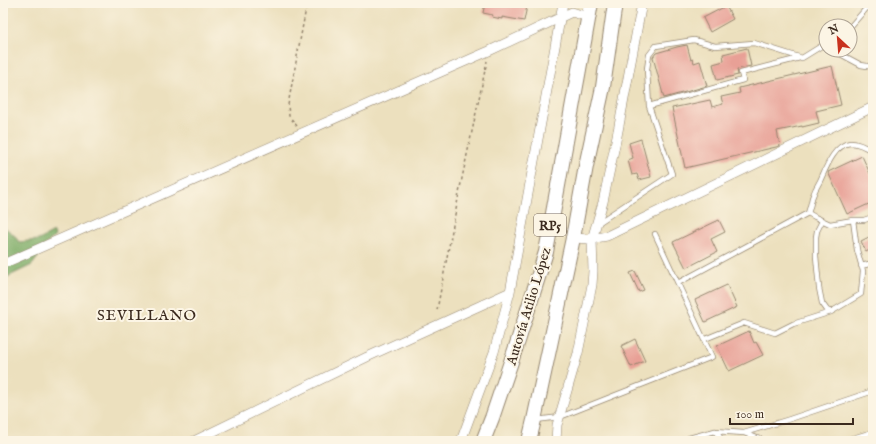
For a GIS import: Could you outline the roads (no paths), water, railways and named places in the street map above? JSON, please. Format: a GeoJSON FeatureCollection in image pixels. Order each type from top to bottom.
{"type":"FeatureCollection","features":[{"type":"Feature","properties":{"kind":"main road","name":"Autovía Atilio López"},"geometry":{"type":"LineString","coordinates":[[529,441],[573,238],[586,166],[603,88],[615,3]]}},
{"type":"Feature","properties":{"kind":"main road","name":"Autovía Atilio López"},"geometry":{"type":"LineString","coordinates":[[483,441],[518,341],[546,252],[590,10]]}},
{"type":"Feature","properties":{"kind":"street"},"geometry":{"type":"LineString","coordinates":[[461,441],[494,352],[510,292],[563,3]]}},
{"type":"Feature","properties":{"kind":"street"},"geometry":{"type":"LineString","coordinates":[[556,441],[557,425],[578,353],[592,286],[594,271],[592,239],[603,202],[642,3]]}},
{"type":"Feature","properties":{"kind":"street"},"geometry":{"type":"LineString","coordinates":[[3,264],[489,51],[572,12],[590,10]]}},
{"type":"Feature","properties":{"kind":"street"},"geometry":{"type":"LineString","coordinates":[[573,238],[592,239],[607,236],[626,228],[873,107]]}},
{"type":"Feature","properties":{"kind":"street"},"geometry":{"type":"LineString","coordinates":[[194,441],[367,357],[510,292]]}},
{"type":"Feature","properties":{"kind":"lane"},"geometry":{"type":"LineString","coordinates":[[563,3],[572,12]]}},
{"type":"Feature","properties":{"kind":"lane"},"geometry":{"type":"LineString","coordinates":[[858,18],[871,3]]}},
{"type":"Feature","properties":{"kind":"lane"},"geometry":{"type":"LineString","coordinates":[[596,224],[672,174],[649,106],[647,69],[649,55],[656,46],[694,40],[715,46],[754,43],[802,58]]}},
{"type":"Feature","properties":{"kind":"lane"},"geometry":{"type":"LineString","coordinates":[[649,106],[743,80],[741,73],[802,58],[818,49]]}},
{"type":"Feature","properties":{"kind":"lane"},"geometry":{"type":"LineString","coordinates":[[848,58],[861,65],[873,67]]}},
{"type":"Feature","properties":{"kind":"lane"},"geometry":{"type":"LineString","coordinates":[[678,284],[808,213],[812,197],[827,165],[842,146],[850,143],[858,144],[865,146],[873,152]]}},
{"type":"Feature","properties":{"kind":"lane"},"geometry":{"type":"LineString","coordinates":[[808,213],[830,224],[853,220],[864,220],[873,217]]}},
{"type":"Feature","properties":{"kind":"lane"},"geometry":{"type":"LineString","coordinates":[[705,339],[744,323],[775,333],[794,324],[832,312],[861,294],[863,271],[857,250],[853,220]]}},
{"type":"Feature","properties":{"kind":"lane"},"geometry":{"type":"LineString","coordinates":[[822,221],[816,237],[819,288],[822,303],[827,310],[832,312]]}},
{"type":"Feature","properties":{"kind":"lane"},"geometry":{"type":"LineString","coordinates":[[534,420],[560,416],[712,357],[705,339],[655,234]]}},
{"type":"Feature","properties":{"kind":"lane"},"geometry":{"type":"LineString","coordinates":[[862,266],[873,263]]}},
{"type":"Feature","properties":{"kind":"lane"},"geometry":{"type":"LineString","coordinates":[[744,433],[873,391]]}},
{"type":"Feature","properties":{"kind":"lane"},"geometry":{"type":"LineString","coordinates":[[715,431],[723,441]]}},
{"type":"Feature","properties":{"kind":"lane"},"geometry":{"type":"LineString","coordinates":[[684,441],[689,438],[715,431],[744,433],[765,441]]}},
{"type":"Feature","properties":{"kind":"lane"},"geometry":{"type":"LineString","coordinates":[[843,441],[873,432]]}},
{"type":"Feature","properties":{"kind":"district","name":"SEVILLANO"},"geometry":{"type":"Point","coordinates":[147,315]}}]}
